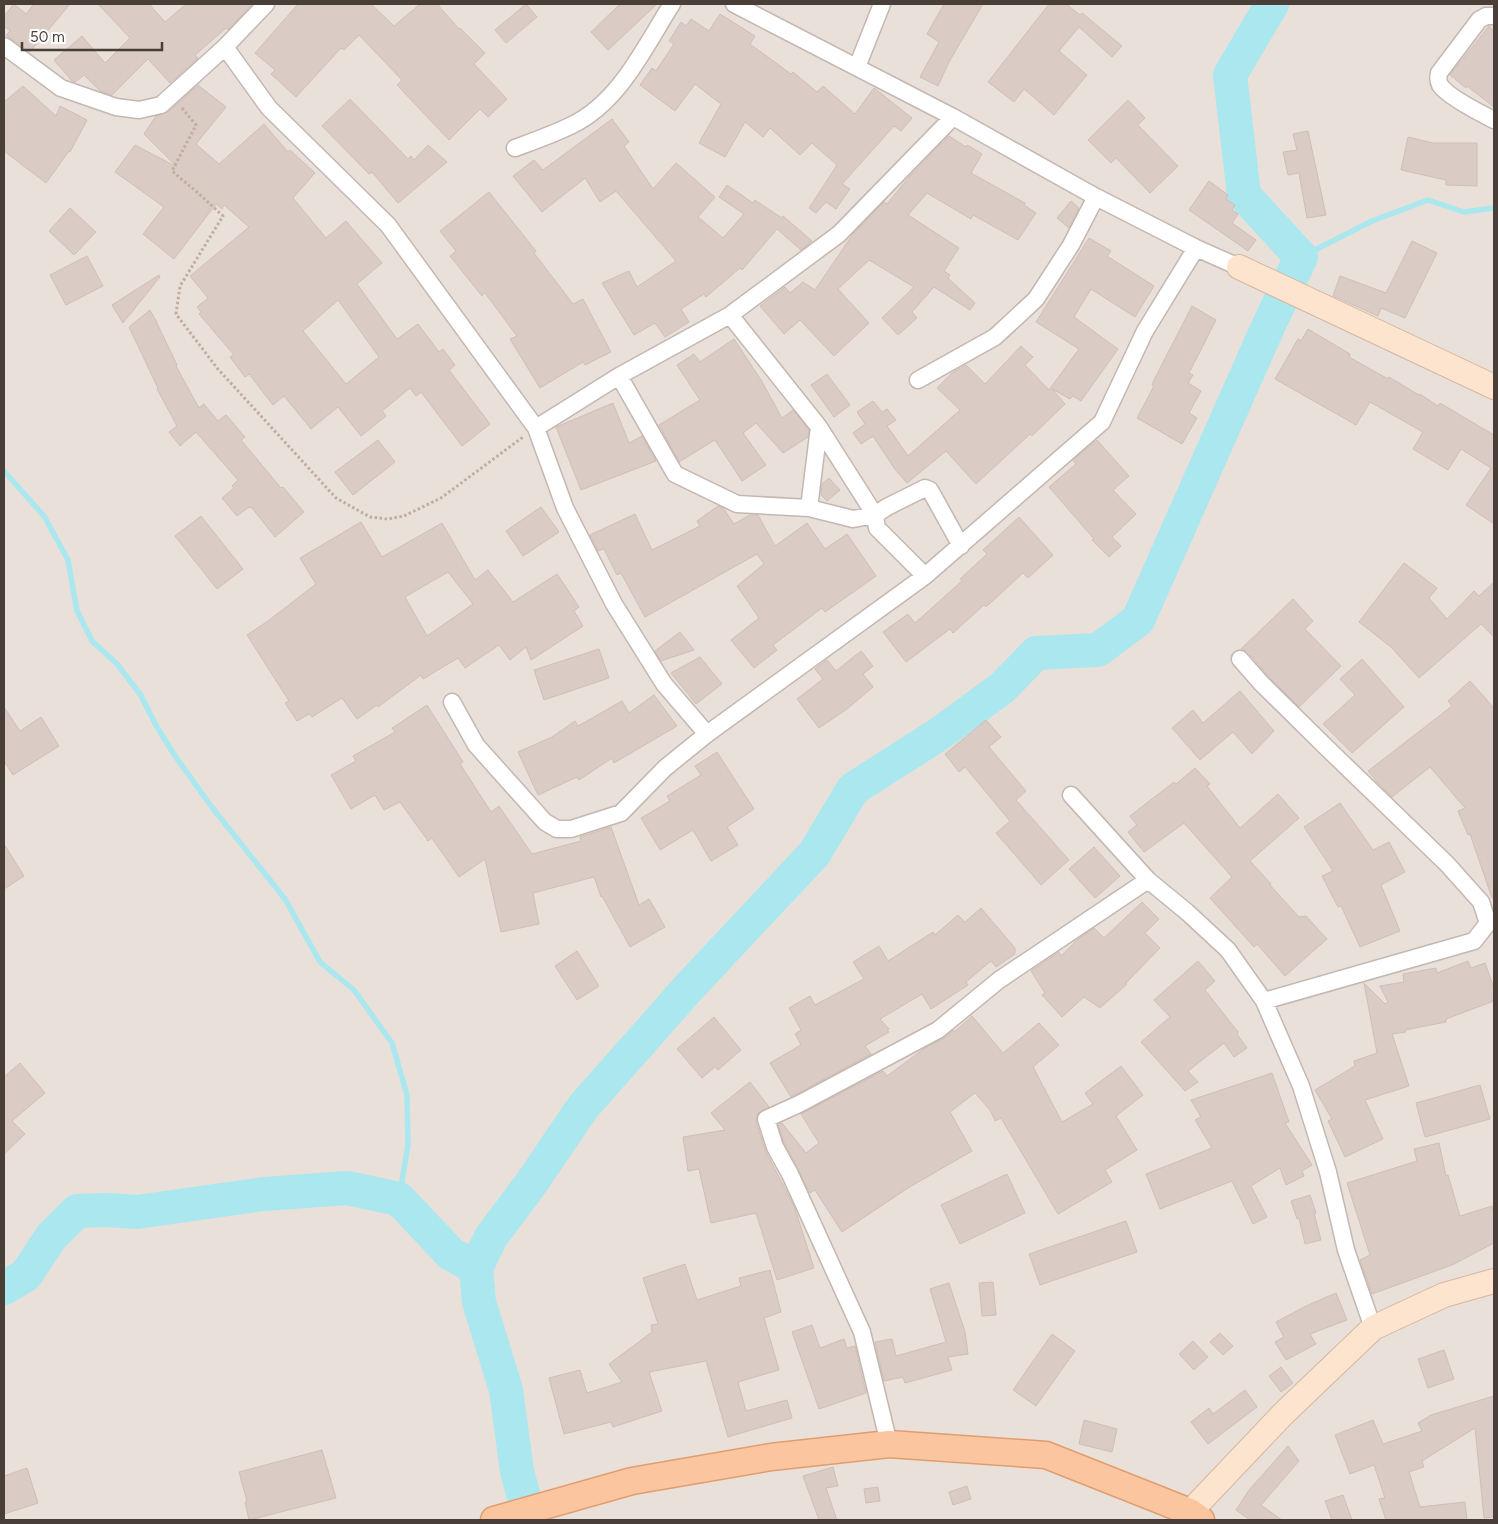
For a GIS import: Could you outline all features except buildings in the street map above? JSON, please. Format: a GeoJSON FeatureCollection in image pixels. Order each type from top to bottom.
{"type":"FeatureCollection","features":[{"type":"Feature","properties":{"kind":"main road"},"geometry":{"type":"LineString","coordinates":[[494,1520],[632,1481],[771,1457],[889,1444],[1046,1455],[1196,1516]]}},
{"type":"Feature","properties":{"kind":"street"},"geometry":{"type":"LineString","coordinates":[[4,46],[61,88],[116,107],[138,110],[161,105],[225,47],[266,4]]}},
{"type":"Feature","properties":{"kind":"street"},"geometry":{"type":"LineString","coordinates":[[515,148],[574,124],[599,106],[621,83],[672,4]]}},
{"type":"Feature","properties":{"kind":"street"},"geometry":{"type":"LineString","coordinates":[[734,4],[953,117],[1096,197],[1196,248],[1494,387]]}},
{"type":"Feature","properties":{"kind":"street"},"geometry":{"type":"LineString","coordinates":[[857,67],[882,4]]}},
{"type":"Feature","properties":{"kind":"street"},"geometry":{"type":"LineString","coordinates":[[1494,16],[1486,16],[1479,20],[1439,73],[1438,80],[1440,86],[1465,104],[1494,120]]}},
{"type":"Feature","properties":{"kind":"street"},"geometry":{"type":"LineString","coordinates":[[225,47],[269,108],[388,225],[536,428],[565,508],[614,604],[664,684],[706,734]]}},
{"type":"Feature","properties":{"kind":"street"},"geometry":{"type":"LineString","coordinates":[[536,428],[618,376],[730,315],[839,234],[953,117]]}},
{"type":"Feature","properties":{"kind":"street"},"geometry":{"type":"LineString","coordinates":[[918,380],[995,337],[1036,299],[1071,245],[1096,197]]}},
{"type":"Feature","properties":{"kind":"street"},"geometry":{"type":"LineString","coordinates":[[452,702],[476,745],[545,822],[557,829],[571,829],[621,813],[665,768],[706,734],[925,576],[962,546],[1102,422],[1145,331],[1196,248]]}},
{"type":"Feature","properties":{"kind":"street"},"geometry":{"type":"LineString","coordinates":[[730,315],[819,427],[875,515],[877,528],[925,576]]}},
{"type":"Feature","properties":{"kind":"street"},"geometry":{"type":"LineString","coordinates":[[618,376],[674,474],[737,504],[809,508],[852,519],[875,515],[925,488],[930,490],[962,546]]}},
{"type":"Feature","properties":{"kind":"street"},"geometry":{"type":"LineString","coordinates":[[809,508],[819,427]]}},
{"type":"Feature","properties":{"kind":"street"},"geometry":{"type":"LineString","coordinates":[[1240,659],[1261,683],[1447,864],[1481,902],[1488,923],[1474,941],[1264,1001]]}},
{"type":"Feature","properties":{"kind":"street"},"geometry":{"type":"LineString","coordinates":[[1071,795],[1148,880],[1187,912],[1228,950],[1264,1001],[1301,1086],[1328,1172],[1346,1250],[1373,1328]]}},
{"type":"Feature","properties":{"kind":"street"},"geometry":{"type":"LineString","coordinates":[[889,1444],[862,1332],[790,1174],[775,1147],[766,1119],[799,1104],[938,1030],[1000,980],[1148,880]]}},
{"type":"Feature","properties":{"kind":"street"},"geometry":{"type":"LineString","coordinates":[[1196,1516],[1284,1414],[1373,1328],[1444,1295],[1494,1281]]}},
{"type":"Feature","properties":{"kind":"path"},"geometry":{"type":"LineString","coordinates":[[188,80],[176,97],[196,125],[172,171],[223,216],[180,286],[176,314],[218,368],[336,498],[370,517],[388,519],[404,516],[441,498],[536,428]]}},
{"type":"Feature","properties":{"kind":"shaded area"},"geometry":{"type":"Polygon","coordinates":[[[4,4],[1494,4],[1494,1520],[4,1520],[4,4]]]}},
{"type":"Feature","properties":{"kind":"waterway"},"geometry":{"type":"LineString","coordinates":[[530,1520],[517,1471],[506,1390],[479,1302],[476,1268],[491,1237],[530,1185],[583,1107],[691,985],[814,854],[853,789],[939,734],[1002,688],[1036,653],[1098,650],[1138,620],[1267,329],[1301,257],[1244,195],[1230,75],[1272,4]]}},
{"type":"Feature","properties":{"kind":"waterway"},"geometry":{"type":"LineString","coordinates":[[1301,257],[1372,221],[1428,200],[1464,212],[1494,208]]}},
{"type":"Feature","properties":{"kind":"waterway"},"geometry":{"type":"LineString","coordinates":[[4,471],[44,516],[68,560],[77,611],[92,641],[117,664],[140,694],[175,756],[211,806],[285,899],[320,962],[354,990],[392,1043],[407,1095],[408,1145],[399,1199]]}},
{"type":"Feature","properties":{"kind":"waterway"},"geometry":{"type":"LineString","coordinates":[[4,1288],[26,1275],[51,1237],[77,1211],[137,1212],[264,1194],[347,1188],[399,1199],[451,1254],[476,1268]]}}]}
